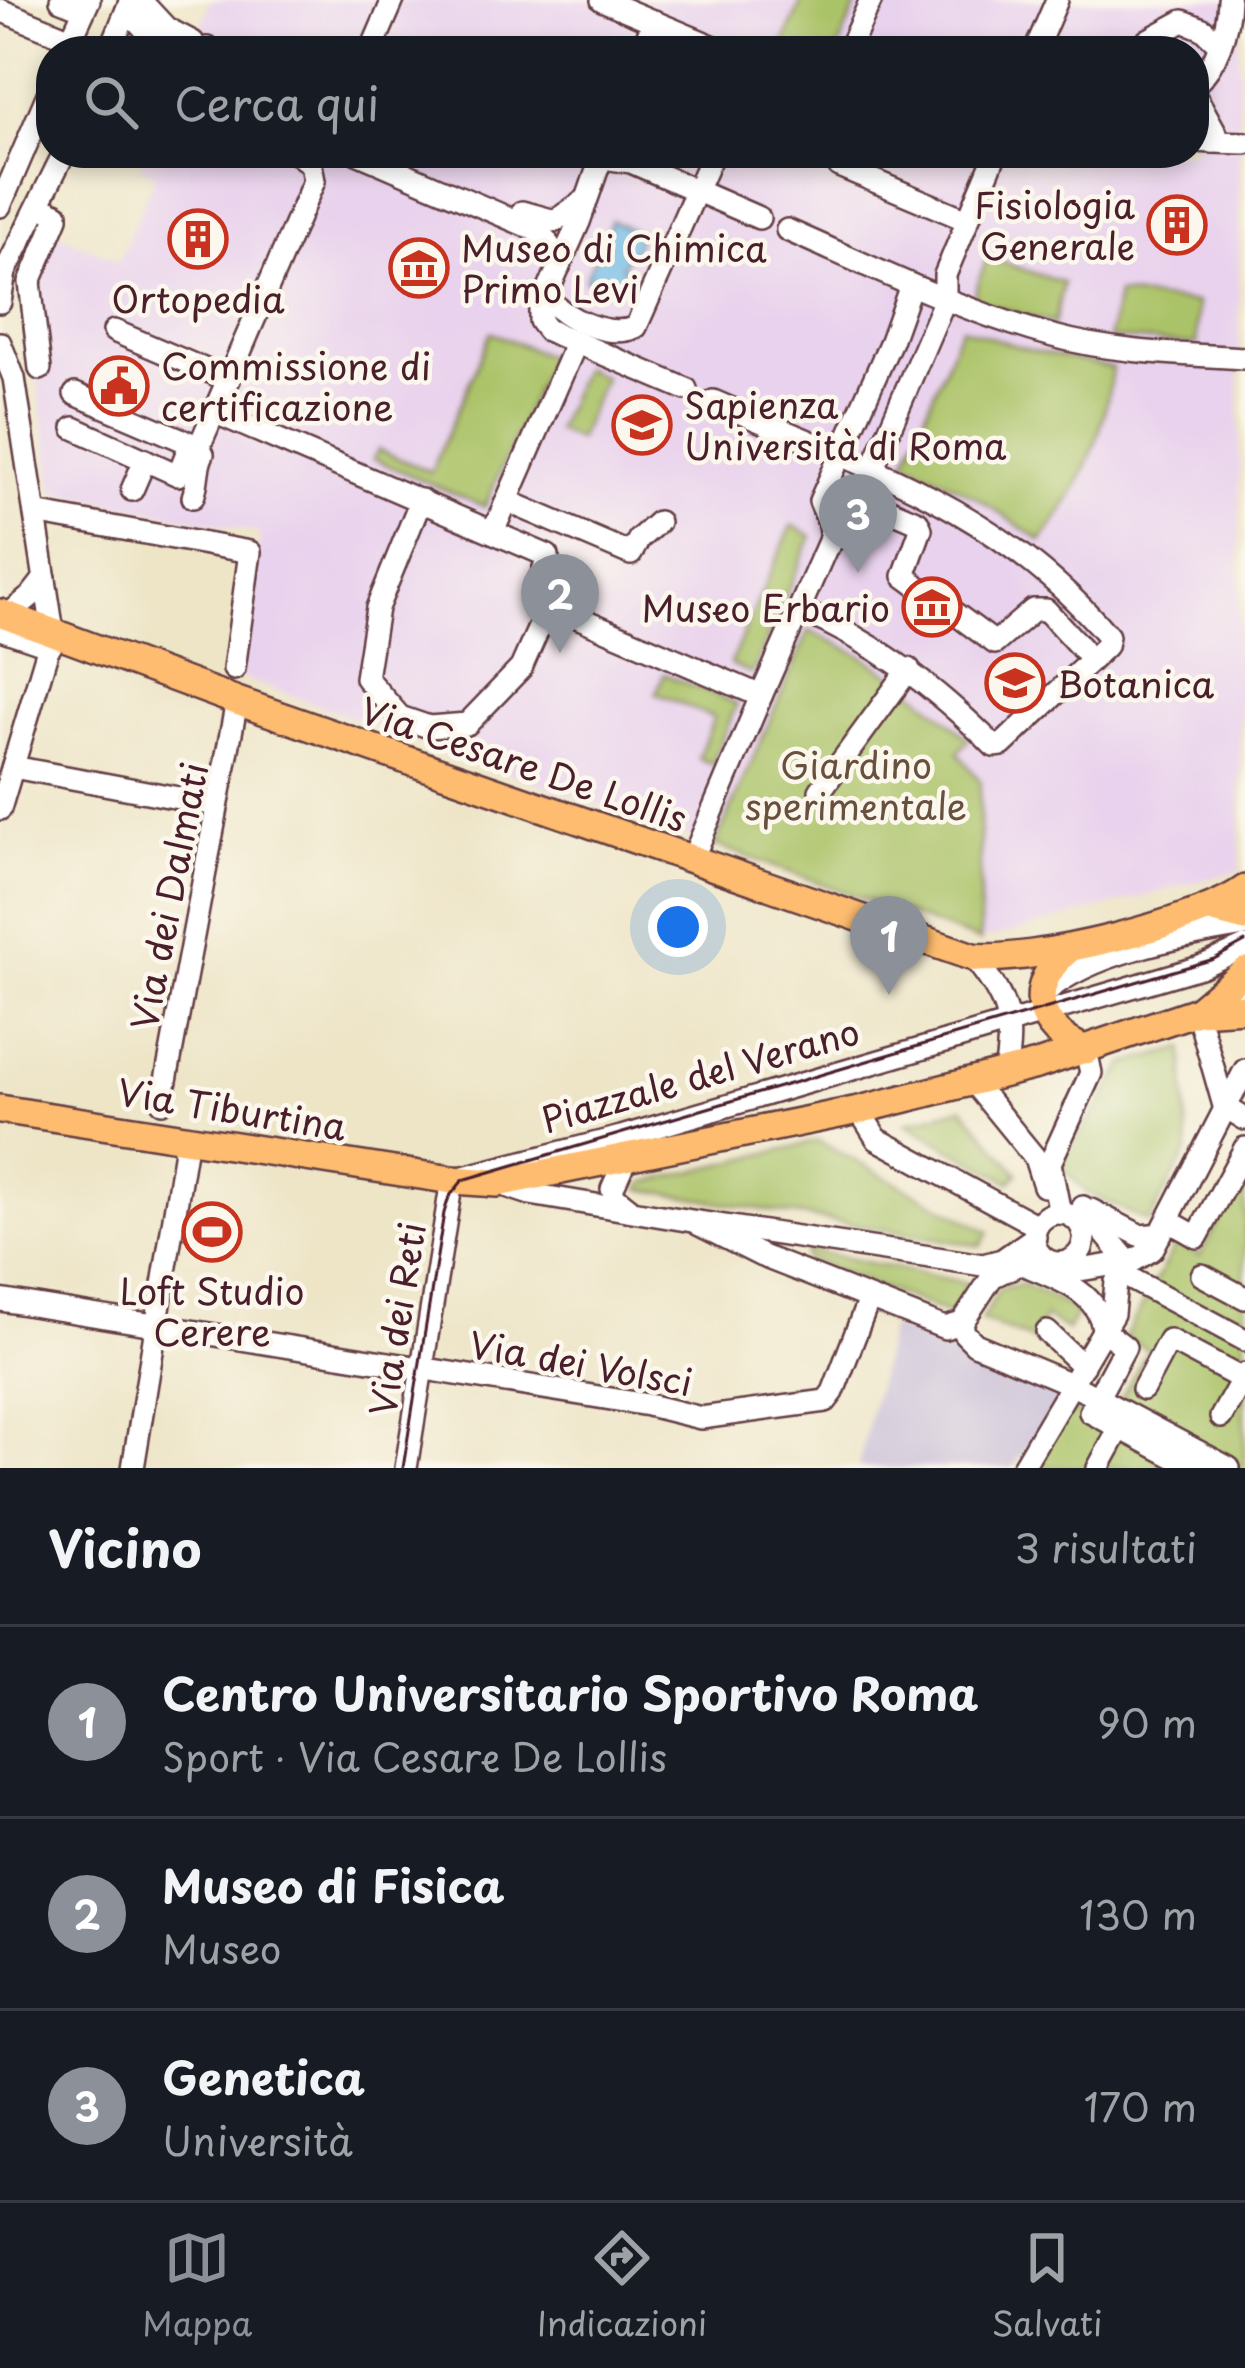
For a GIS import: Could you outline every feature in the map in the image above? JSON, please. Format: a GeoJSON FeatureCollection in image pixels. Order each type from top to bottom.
{"type":"FeatureCollection","features":[{"type":"Feature","properties":{"kind":"main road","name":"Via Cesare De Lollis"},"geometry":{"type":"LineString","coordinates":[[3,619],[973,957]]}},
{"type":"Feature","properties":{"kind":"main road"},"geometry":{"type":"LineString","coordinates":[[973,957],[1004,959],[1070,949],[1210,909],[1245,889]]}},
{"type":"Feature","properties":{"kind":"main road","name":"Piazzale del Verano"},"geometry":{"type":"LineString","coordinates":[[1210,909],[1245,925]]}},
{"type":"Feature","properties":{"kind":"main road"},"geometry":{"type":"LineString","coordinates":[[1070,949],[1048,971],[1042,1004],[1056,1035],[1086,1050]]}},
{"type":"Feature","properties":{"kind":"main road","name":"Piazzale del Verano"},"geometry":{"type":"LineString","coordinates":[[452,1180],[496,1183],[860,1110],[973,1082],[1086,1050],[1197,1011],[1245,971]]}},
{"type":"Feature","properties":{"kind":"main road"},"geometry":{"type":"LineString","coordinates":[[1197,1011],[1245,1008]]}},
{"type":"Feature","properties":{"kind":"main road","name":"Via Tiburtina"},"geometry":{"type":"LineString","coordinates":[[0,1108],[452,1180]]}},
{"type":"Feature","properties":{"kind":"street"},"geometry":{"type":"LineString","coordinates":[[61,0],[86,5],[73,36]]}},
{"type":"Feature","properties":{"kind":"street"},"geometry":{"type":"LineString","coordinates":[[377,36],[393,0]]}},
{"type":"Feature","properties":{"kind":"street"},"geometry":{"type":"LineString","coordinates":[[602,0],[689,36]]}},
{"type":"Feature","properties":{"kind":"street"},"geometry":{"type":"LineString","coordinates":[[855,36],[871,0]]}},
{"type":"Feature","properties":{"kind":"street"},"geometry":{"type":"LineString","coordinates":[[1042,36],[1057,0]]}},
{"type":"Feature","properties":{"kind":"street"},"geometry":{"type":"LineString","coordinates":[[1209,68],[1228,17],[1229,0]]}},
{"type":"Feature","properties":{"kind":"street"},"geometry":{"type":"LineString","coordinates":[[133,3],[151,36]]}},
{"type":"Feature","properties":{"kind":"street"},"geometry":{"type":"LineString","coordinates":[[117,36],[133,3]]}},
{"type":"Feature","properties":{"kind":"street"},"geometry":{"type":"LineString","coordinates":[[0,10],[51,36]]}},
{"type":"Feature","properties":{"kind":"street"},"geometry":{"type":"LineString","coordinates":[[648,36],[654,21]]}},
{"type":"Feature","properties":{"kind":"street"},"geometry":{"type":"LineString","coordinates":[[1155,36],[1183,21],[1203,28],[1219,44]]}},
{"type":"Feature","properties":{"kind":"street"},"geometry":{"type":"LineString","coordinates":[[0,206],[36,122]]}},
{"type":"Feature","properties":{"kind":"street"},"geometry":{"type":"LineString","coordinates":[[1209,141],[1245,142]]}},
{"type":"Feature","properties":{"kind":"street"},"geometry":{"type":"LineString","coordinates":[[0,302],[3,267],[57,168]]}},
{"type":"Feature","properties":{"kind":"street"},"geometry":{"type":"LineString","coordinates":[[74,428],[178,475],[214,412],[308,202],[315,176],[311,168]]}},
{"type":"Feature","properties":{"kind":"street"},"geometry":{"type":"LineString","coordinates":[[392,168],[535,230],[560,265]]}},
{"type":"Feature","properties":{"kind":"street"},"geometry":{"type":"LineString","coordinates":[[418,168],[549,222],[562,220],[585,200]]}},
{"type":"Feature","properties":{"kind":"street"},"geometry":{"type":"LineString","coordinates":[[598,168],[539,315],[543,326],[686,389]]}},
{"type":"Feature","properties":{"kind":"street"},"geometry":{"type":"LineString","coordinates":[[643,168],[759,218]]}},
{"type":"Feature","properties":{"kind":"street"},"geometry":{"type":"LineString","coordinates":[[546,296],[562,312],[607,331],[619,333],[636,327],[707,168]]}},
{"type":"Feature","properties":{"kind":"street"},"geometry":{"type":"LineString","coordinates":[[844,168],[967,220]]}},
{"type":"Feature","properties":{"kind":"street"},"geometry":{"type":"LineString","coordinates":[[827,546],[850,521],[872,470],[945,299],[944,275],[990,168]]}},
{"type":"Feature","properties":{"kind":"street"},"geometry":{"type":"LineString","coordinates":[[15,172],[44,196],[58,218],[30,282],[40,369]]}},
{"type":"Feature","properties":{"kind":"street"},"geometry":{"type":"LineString","coordinates":[[787,230],[945,299],[1053,336],[1122,350],[1245,358]]}},
{"type":"Feature","properties":{"kind":"street"},"geometry":{"type":"LineString","coordinates":[[692,860],[827,546],[831,528],[820,502],[911,285]]}},
{"type":"Feature","properties":{"kind":"street"},"geometry":{"type":"LineString","coordinates":[[114,331],[229,380]]}},
{"type":"Feature","properties":{"kind":"street"},"geometry":{"type":"LineString","coordinates":[[493,532],[576,343]]}},
{"type":"Feature","properties":{"kind":"street"},"geometry":{"type":"LineString","coordinates":[[0,344],[14,378],[52,639],[0,809]]}},
{"type":"Feature","properties":{"kind":"street"},"geometry":{"type":"LineString","coordinates":[[75,394],[195,445],[203,454],[193,497]]}},
{"type":"Feature","properties":{"kind":"street"},"geometry":{"type":"LineString","coordinates":[[713,401],[872,470],[988,528],[1030,557],[1108,636],[1106,646],[1002,745],[994,746],[909,668],[844,629],[800,610]]}},
{"type":"Feature","properties":{"kind":"street"},"geometry":{"type":"LineString","coordinates":[[214,412],[548,556]]}},
{"type":"Feature","properties":{"kind":"street"},"geometry":{"type":"LineString","coordinates":[[132,490],[146,460]]}},
{"type":"Feature","properties":{"kind":"street"},"geometry":{"type":"LineString","coordinates":[[860,497],[918,522],[921,529],[904,576],[995,643],[1034,610],[1046,610],[1082,649]]}},
{"type":"Feature","properties":{"kind":"street"},"geometry":{"type":"LineString","coordinates":[[421,500],[376,608],[374,643],[365,674],[394,713],[429,728],[466,724],[521,668],[549,605]]}},
{"type":"Feature","properties":{"kind":"street"},"geometry":{"type":"LineString","coordinates":[[507,501],[631,554],[658,522]]}},
{"type":"Feature","properties":{"kind":"street"},"geometry":{"type":"LineString","coordinates":[[35,513],[250,552],[234,669]]}},
{"type":"Feature","properties":{"kind":"street"},"geometry":{"type":"LineString","coordinates":[[562,526],[538,586],[549,605],[761,696]]}},
{"type":"Feature","properties":{"kind":"street"},"geometry":{"type":"LineString","coordinates":[[3,619],[45,578]]}},
{"type":"Feature","properties":{"kind":"street"},"geometry":{"type":"LineString","coordinates":[[820,790],[909,668]]}},
{"type":"Feature","properties":{"kind":"street","name":"Via dei Dalmati"},"geometry":{"type":"LineString","coordinates":[[162,1102],[237,701]]}},
{"type":"Feature","properties":{"kind":"street"},"geometry":{"type":"LineString","coordinates":[[13,767],[217,805]]}},
{"type":"Feature","properties":{"kind":"street","name":"Piazzale del Verano"},"geometry":{"type":"LineString","coordinates":[[452,1180],[621,1137],[1010,1022],[1042,1004],[1245,925]]}},
{"type":"Feature","properties":{"kind":"street","name":"Piazzale del Verano"},"geometry":{"type":"LineString","coordinates":[[1042,1004],[1200,967],[1245,947]]}},
{"type":"Feature","properties":{"kind":"street"},"geometry":{"type":"LineString","coordinates":[[973,957],[997,988],[1010,1022],[1005,1073]]}},
{"type":"Feature","properties":{"kind":"street"},"geometry":{"type":"LineString","coordinates":[[1245,992],[1197,1011],[1224,1106],[1245,1119]]}},
{"type":"Feature","properties":{"kind":"street"},"geometry":{"type":"LineString","coordinates":[[1086,1050],[1090,1072],[1050,1163],[1049,1232],[1074,1271],[1124,1267],[1152,1250],[1245,1070]]}},
{"type":"Feature","properties":{"kind":"street"},"geometry":{"type":"LineString","coordinates":[[973,1082],[1035,1158],[1049,1232],[1100,1312],[1103,1330],[1125,1347],[1094,1404]]}},
{"type":"Feature","properties":{"kind":"street"},"geometry":{"type":"LineString","coordinates":[[860,1110],[877,1139],[1124,1267],[1176,1303],[1245,1340]]}},
{"type":"Feature","properties":{"kind":"street"},"geometry":{"type":"LineString","coordinates":[[133,1468],[187,1138]]}},
{"type":"Feature","properties":{"kind":"street"},"geometry":{"type":"LineString","coordinates":[[962,1323],[992,1276],[1049,1232],[1141,1236],[1165,1227],[1197,1237],[1245,1148]]}},
{"type":"Feature","properties":{"kind":"street","name":"Piazzale del Verano"},"geometry":{"type":"LineString","coordinates":[[626,1158],[611,1189],[629,1209]]}},
{"type":"Feature","properties":{"kind":"street","name":"Via dei Reti"},"geometry":{"type":"LineString","coordinates":[[406,1468],[452,1180]]}},
{"type":"Feature","properties":{"kind":"street","name":"Piazzale del Verano"},"geometry":{"type":"LineString","coordinates":[[496,1183],[530,1194],[983,1265],[1002,1260],[1049,1232]]}},
{"type":"Feature","properties":{"kind":"street","name":"Piazzale del Verano"},"geometry":{"type":"LineString","coordinates":[[692,1221],[788,1267],[940,1327],[962,1323],[975,1344],[1078,1375]]}},
{"type":"Feature","properties":{"kind":"street"},"geometry":{"type":"LineString","coordinates":[[788,1267],[785,1251],[799,1236]]}},
{"type":"Feature","properties":{"kind":"street"},"geometry":{"type":"LineString","coordinates":[[1022,1468],[1114,1309],[1124,1267]]}},
{"type":"Feature","properties":{"kind":"street"},"geometry":{"type":"LineString","coordinates":[[1202,1275],[1245,1298]]}},
{"type":"Feature","properties":{"kind":"street","name":"Via dei Volsci"},"geometry":{"type":"LineString","coordinates":[[0,1300],[707,1418],[826,1401],[868,1299]]}},
{"type":"Feature","properties":{"kind":"street","name":"Piazzale del Verano"},"geometry":{"type":"LineString","coordinates":[[1047,1332],[1094,1404],[1196,1464],[1229,1468]]}},
{"type":"Feature","properties":{"kind":"street"},"geometry":{"type":"LineString","coordinates":[[1143,1389],[1169,1340],[1244,1377],[1222,1418]]}},
{"type":"Feature","properties":{"kind":"street"},"geometry":{"type":"LineString","coordinates":[[1098,1468],[1129,1423]]}},
{"type":"Feature","properties":{"kind":"shaded area","name":"Sapienza Università di Roma"},"geometry":{"type":"Polygon","coordinates":[[[211,0],[1239,0],[1240,870],[980,941],[239,677],[260,533],[54,492],[24,295],[47,229],[119,261],[155,175],[142,168],[1209,168],[1209,36],[195,36],[211,0]]]}},
{"type":"Feature","properties":{"kind":"shaded area"},"geometry":{"type":"Polygon","coordinates":[[[890,1326],[1064,1392],[1012,1468],[858,1468],[890,1326]]]}},
{"type":"Feature","properties":{"kind":"green space"},"geometry":{"type":"Polygon","coordinates":[[[802,0],[857,4],[843,36],[787,36],[802,0]]]}},
{"type":"Feature","properties":{"kind":"green space"},"geometry":{"type":"Polygon","coordinates":[[[987,257],[1063,283],[1054,324],[973,299],[987,257]]]}},
{"type":"Feature","properties":{"kind":"green space"},"geometry":{"type":"Polygon","coordinates":[[[1117,294],[1197,303],[1197,345],[1109,338],[1117,294]]]}},
{"type":"Feature","properties":{"kind":"green space"},"geometry":{"type":"Polygon","coordinates":[[[961,327],[1025,349],[1112,368],[1089,460],[1069,501],[1041,541],[976,497],[906,460],[961,327]]]}},
{"type":"Feature","properties":{"kind":"green space"},"geometry":{"type":"Polygon","coordinates":[[[491,332],[549,357],[485,507],[373,459],[378,450],[431,472],[491,332]]]}},
{"type":"Feature","properties":{"kind":"green space"},"geometry":{"type":"Polygon","coordinates":[[[582,368],[604,377],[578,440],[556,430],[582,368]]]}},
{"type":"Feature","properties":{"kind":"green space"},"geometry":{"type":"Polygon","coordinates":[[[792,525],[812,536],[752,674],[730,664],[792,525]]]}},
{"type":"Feature","properties":{"kind":"green space","name":"Giardino sperimentale"},"geometry":{"type":"Polygon","coordinates":[[[809,631],[894,676],[968,739],[958,753],[980,781],[980,941],[715,845],[809,631]]]}},
{"type":"Feature","properties":{"kind":"green space"},"geometry":{"type":"Polygon","coordinates":[[[664,674],[737,704],[712,764],[698,758],[714,718],[656,693],[664,674]]]}},
{"type":"Feature","properties":{"kind":"green space"},"geometry":{"type":"Polygon","coordinates":[[[1184,1048],[1188,1151],[1149,1222],[1086,1192],[1061,1166],[1125,1064],[1184,1048]]]}},
{"type":"Feature","properties":{"kind":"green space"},"geometry":{"type":"Polygon","coordinates":[[[963,1107],[1018,1173],[1010,1182],[906,1123],[963,1107]]]}},
{"type":"Feature","properties":{"kind":"green space"},"geometry":{"type":"Polygon","coordinates":[[[818,1141],[989,1232],[981,1246],[640,1189],[644,1183],[818,1141]]]}},
{"type":"Feature","properties":{"kind":"green space"},"geometry":{"type":"Polygon","coordinates":[[[1245,1172],[1245,1468],[1033,1468],[1066,1408],[1105,1426],[1148,1350],[1125,1337],[1176,1244],[1200,1256],[1245,1172]]]}},
{"type":"Feature","properties":{"kind":"green space"},"geometry":{"type":"Polygon","coordinates":[[[807,1250],[967,1283],[951,1315],[805,1258],[807,1250]]]}},
{"type":"Feature","properties":{"kind":"green space"},"geometry":{"type":"Polygon","coordinates":[[[1023,1284],[1078,1311],[1067,1330],[1045,1317],[1037,1331],[1050,1347],[981,1320],[1000,1288],[1023,1284]]]}},
{"type":"Feature","properties":{"kind":"water"},"geometry":{"type":"Polygon","coordinates":[[[611,220],[641,233],[622,266],[625,269],[615,293],[585,280],[611,220]]]}},
{"type":"Feature","properties":{"kind":"tram line"},"geometry":{"type":"LineString","coordinates":[[403,1468],[444,1213],[449,1197],[463,1180],[1214,959],[1245,942]]}},
{"type":"Feature","properties":{"kind":"place","name":"Fisiologia Generale"},"geometry":{"type":"Point","coordinates":[1177,225]}},
{"type":"Feature","properties":{"kind":"place","name":"Ortopedia"},"geometry":{"type":"Point","coordinates":[198,239]}},
{"type":"Feature","properties":{"kind":"place","name":"Museo di Chimica Primo Levi"},"geometry":{"type":"Point","coordinates":[419,268]}},
{"type":"Feature","properties":{"kind":"place","name":"Commissione di certificazione"},"geometry":{"type":"Point","coordinates":[119,386]}},
{"type":"Feature","properties":{"kind":"place","name":"Sapienza Università di Roma"},"geometry":{"type":"Point","coordinates":[642,425]}},
{"type":"Feature","properties":{"kind":"place","name":"Genetica"},"geometry":{"type":"Point","coordinates":[858,573]}},
{"type":"Feature","properties":{"kind":"place","name":"Museo Erbario"},"geometry":{"type":"Point","coordinates":[932,607]}},
{"type":"Feature","properties":{"kind":"place","name":"Museo di Fisica"},"geometry":{"type":"Point","coordinates":[560,653]}},
{"type":"Feature","properties":{"kind":"place","name":"Botanica"},"geometry":{"type":"Point","coordinates":[1015,683]}},
{"type":"Feature","properties":{"kind":"place","name":"Centro Universitario Sportivo Roma"},"geometry":{"type":"Point","coordinates":[889,995]}},
{"type":"Feature","properties":{"kind":"place","name":"Loft Studio Cerere"},"geometry":{"type":"Point","coordinates":[212,1232]}}]}
